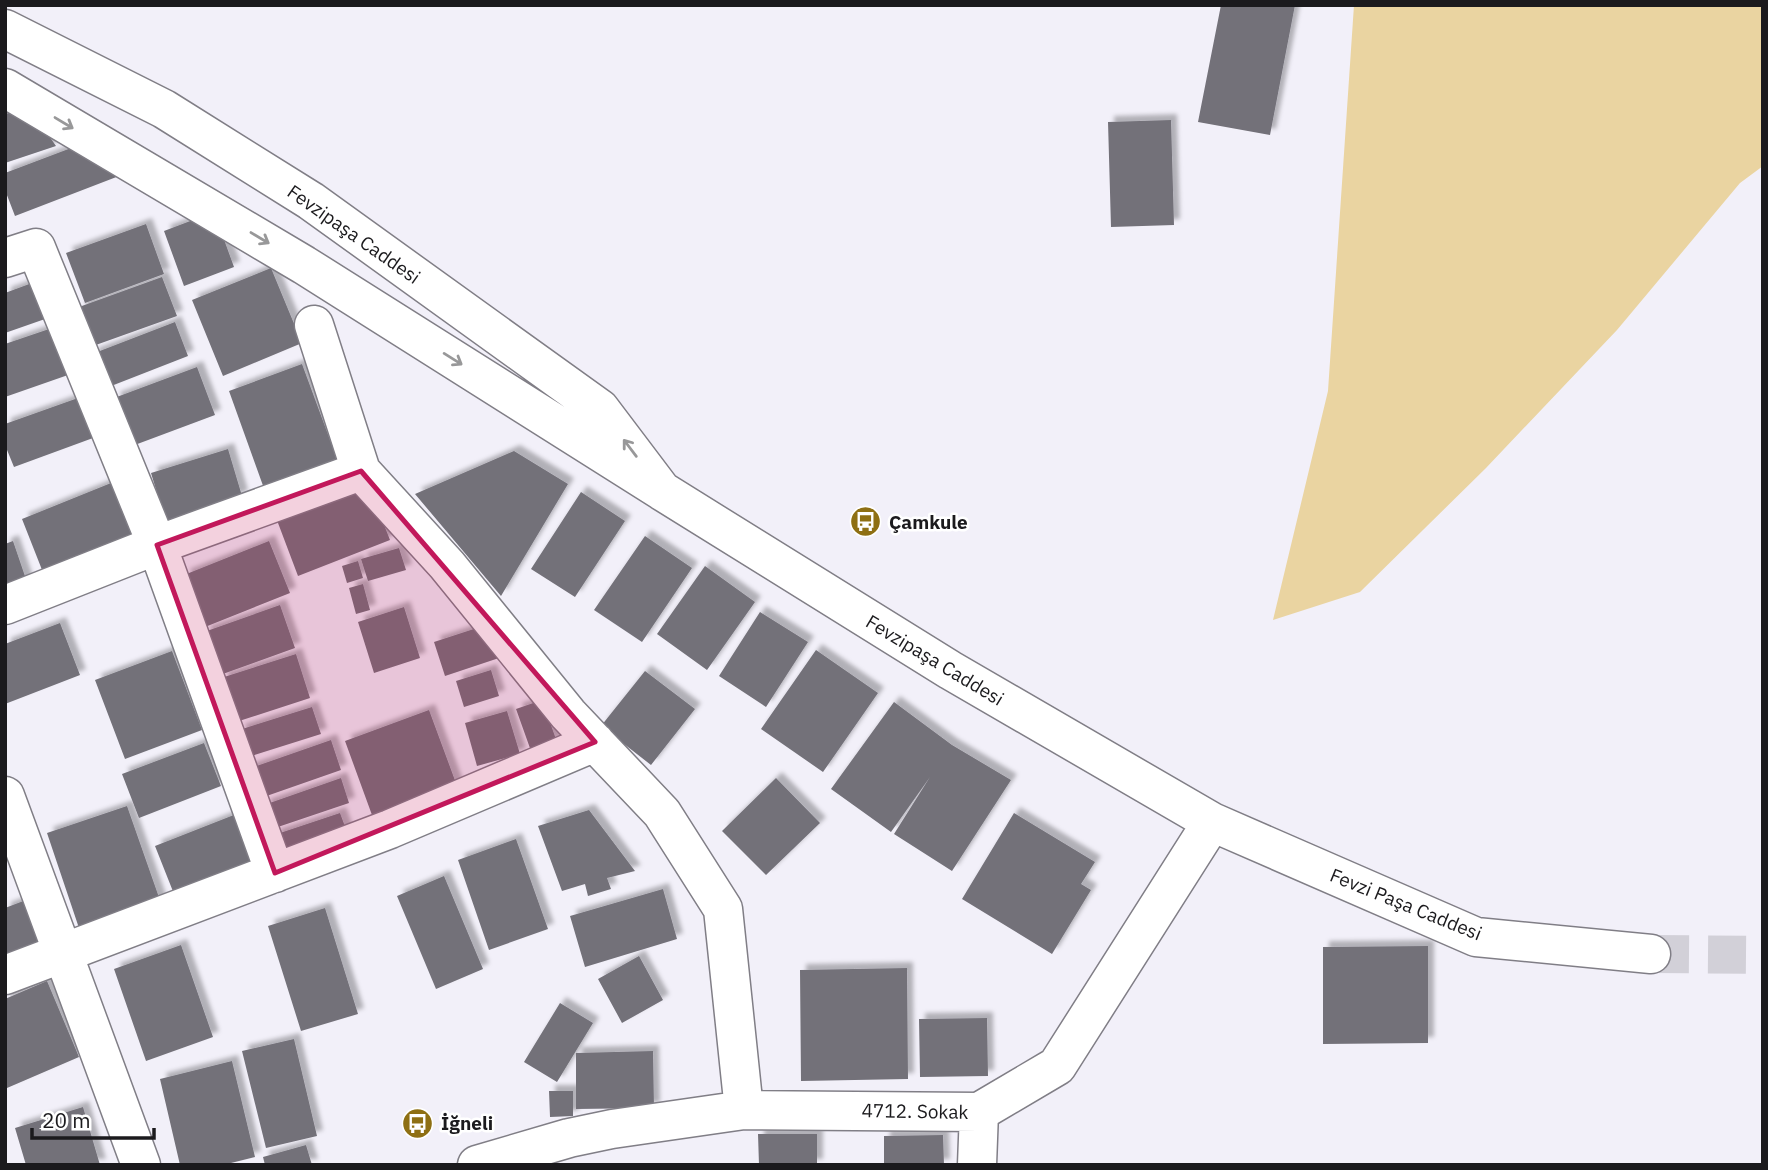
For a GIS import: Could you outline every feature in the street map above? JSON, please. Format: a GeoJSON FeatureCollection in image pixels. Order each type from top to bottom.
{"type":"FeatureCollection","features":[{"type":"Feature","properties":{"kind":"street","name":"Fevzipaşa Caddesi"},"geometry":{"type":"LineString","coordinates":[[5,29],[164,109],[311,201],[600,409],[662,491]]}},
{"type":"Feature","properties":{"kind":"street","name":"Fevzipaşa Caddesi"},"geometry":{"type":"LineString","coordinates":[[5,88],[304,265],[950,670],[1212,822]]}},
{"type":"Feature","properties":{"kind":"street"},"geometry":{"type":"LineString","coordinates":[[5,258],[36,248],[158,545],[275,873]]}},
{"type":"Feature","properties":{"kind":"street"},"geometry":{"type":"LineString","coordinates":[[314,325],[361,471],[447,565],[568,714],[662,813],[723,909],[744,1110]]}},
{"type":"Feature","properties":{"kind":"street"},"geometry":{"type":"LineString","coordinates":[[5,605],[158,545],[361,471]]}},
{"type":"Feature","properties":{"kind":"street"},"geometry":{"type":"LineString","coordinates":[[5,975],[390,829],[595,743]]}},
{"type":"Feature","properties":{"kind":"street"},"geometry":{"type":"LineString","coordinates":[[5,796],[141,1165]]}},
{"type":"Feature","properties":{"kind":"street","name":"Fevzi Paşa Caddesi"},"geometry":{"type":"LineString","coordinates":[[1212,822],[1476,937],[1651,954]]}},
{"type":"Feature","properties":{"kind":"street","name":"4712. Sokak"},"geometry":{"type":"LineString","coordinates":[[477,1165],[572,1152],[612,1129],[744,1110],[979,1112],[1057,1066],[1212,822]]}},
{"type":"Feature","properties":{"kind":"street"},"geometry":{"type":"LineString","coordinates":[[977,1165],[979,1112]]}},
{"type":"Feature","properties":{"kind":"highlighted area"},"geometry":{"type":"Polygon","coordinates":[[[361,471],[595,742],[275,873],[157,545],[361,471]]]}},
{"type":"Feature","properties":{"kind":"shaded area"},"geometry":{"type":"Polygon","coordinates":[[[1354,5],[1763,5],[1763,166],[1740,183],[1617,330],[1486,468],[1360,592],[1273,620],[1328,391],[1354,5]]]}},
{"type":"Feature","properties":{"kind":"building"},"geometry":{"type":"Polygon","coordinates":[[[1221,5],[1295,5],[1270,135],[1198,122],[1221,5]]]}},
{"type":"Feature","properties":{"kind":"building"},"geometry":{"type":"Polygon","coordinates":[[[29,107],[56,146],[5,163],[5,114],[29,107]]]}},
{"type":"Feature","properties":{"kind":"building"},"geometry":{"type":"Polygon","coordinates":[[[1171,120],[1174,225],[1111,227],[1108,122],[1171,120]]]}},
{"type":"Feature","properties":{"kind":"building"},"geometry":{"type":"Polygon","coordinates":[[[87,142],[119,176],[15,216],[5,190],[5,173],[87,142]]]}},
{"type":"Feature","properties":{"kind":"building"},"geometry":{"type":"Polygon","coordinates":[[[214,212],[234,267],[184,286],[164,231],[214,212]]]}},
{"type":"Feature","properties":{"kind":"building"},"geometry":{"type":"Polygon","coordinates":[[[146,224],[164,274],[85,303],[66,253],[146,224]]]}},
{"type":"Feature","properties":{"kind":"building"},"geometry":{"type":"Polygon","coordinates":[[[271,268],[302,343],[223,376],[192,300],[271,268]]]}},
{"type":"Feature","properties":{"kind":"building"},"geometry":{"type":"Polygon","coordinates":[[[162,277],[177,316],[93,346],[79,307],[162,277]]]}},
{"type":"Feature","properties":{"kind":"building"},"geometry":{"type":"Polygon","coordinates":[[[32,283],[45,319],[5,333],[5,293],[32,283]]]}},
{"type":"Feature","properties":{"kind":"building"},"geometry":{"type":"Polygon","coordinates":[[[175,322],[188,356],[106,388],[92,354],[175,322]]]}},
{"type":"Feature","properties":{"kind":"building"},"geometry":{"type":"Polygon","coordinates":[[[52,328],[68,375],[5,397],[5,344],[52,328]]]}},
{"type":"Feature","properties":{"kind":"building"},"geometry":{"type":"Polygon","coordinates":[[[302,364],[340,467],[266,494],[229,391],[302,364]]]}},
{"type":"Feature","properties":{"kind":"building"},"geometry":{"type":"Polygon","coordinates":[[[197,367],[215,415],[132,446],[114,398],[197,367]]]}},
{"type":"Feature","properties":{"kind":"building"},"geometry":{"type":"Polygon","coordinates":[[[78,398],[93,438],[14,467],[5,445],[5,424],[78,398]]]}},
{"type":"Feature","properties":{"kind":"building"},"geometry":{"type":"Polygon","coordinates":[[[228,449],[242,496],[168,529],[151,473],[228,449]]]}},
{"type":"Feature","properties":{"kind":"building"},"geometry":{"type":"Polygon","coordinates":[[[514,451],[568,484],[501,596],[415,494],[514,451]]]}},
{"type":"Feature","properties":{"kind":"building"},"geometry":{"type":"Polygon","coordinates":[[[366,479],[390,540],[298,576],[275,515],[366,479]]]}},
{"type":"Feature","properties":{"kind":"building"},"geometry":{"type":"Polygon","coordinates":[[[116,481],[141,542],[46,580],[22,519],[116,481]]]}},
{"type":"Feature","properties":{"kind":"building"},"geometry":{"type":"Polygon","coordinates":[[[581,492],[625,521],[575,597],[531,569],[581,492]]]}},
{"type":"Feature","properties":{"kind":"building"},"geometry":{"type":"Polygon","coordinates":[[[645,536],[692,568],[642,642],[594,610],[645,536]]]}},
{"type":"Feature","properties":{"kind":"building"},"geometry":{"type":"Polygon","coordinates":[[[13,541],[29,588],[5,597],[5,544],[13,541]]]}},
{"type":"Feature","properties":{"kind":"building"},"geometry":{"type":"Polygon","coordinates":[[[269,541],[290,593],[205,627],[184,575],[269,541]]]}},
{"type":"Feature","properties":{"kind":"building"},"geometry":{"type":"Polygon","coordinates":[[[399,548],[406,570],[368,581],[361,559],[399,548]]]}},
{"type":"Feature","properties":{"kind":"building"},"geometry":{"type":"Polygon","coordinates":[[[358,561],[363,578],[347,583],[342,566],[358,561]]]}},
{"type":"Feature","properties":{"kind":"building"},"geometry":{"type":"Polygon","coordinates":[[[705,566],[755,602],[707,670],[657,634],[705,566]]]}},
{"type":"Feature","properties":{"kind":"building"},"geometry":{"type":"Polygon","coordinates":[[[363,584],[370,610],[356,614],[349,588],[363,584]]]}},
{"type":"Feature","properties":{"kind":"building"},"geometry":{"type":"Polygon","coordinates":[[[280,605],[295,648],[220,675],[204,632],[280,605]]]}},
{"type":"Feature","properties":{"kind":"building"},"geometry":{"type":"Polygon","coordinates":[[[404,607],[420,658],[374,673],[358,622],[404,607]]]}},
{"type":"Feature","properties":{"kind":"building"},"geometry":{"type":"Polygon","coordinates":[[[760,612],[808,642],[766,707],[719,676],[760,612]]]}},
{"type":"Feature","properties":{"kind":"building"},"geometry":{"type":"Polygon","coordinates":[[[60,623],[80,675],[5,704],[5,644],[60,623]]]}},
{"type":"Feature","properties":{"kind":"building"},"geometry":{"type":"Polygon","coordinates":[[[483,626],[505,656],[445,676],[434,642],[483,626]]]}},
{"type":"Feature","properties":{"kind":"building"},"geometry":{"type":"Polygon","coordinates":[[[816,650],[878,693],[823,772],[761,729],[816,650]]]}},
{"type":"Feature","properties":{"kind":"building"},"geometry":{"type":"Polygon","coordinates":[[[172,651],[202,730],[125,759],[95,680],[172,651]]]}},
{"type":"Feature","properties":{"kind":"building"},"geometry":{"type":"Polygon","coordinates":[[[296,654],[310,698],[236,722],[221,678],[296,654]]]}},
{"type":"Feature","properties":{"kind":"building"},"geometry":{"type":"Polygon","coordinates":[[[491,670],[499,696],[464,707],[456,681],[491,670]]]}},
{"type":"Feature","properties":{"kind":"building"},"geometry":{"type":"Polygon","coordinates":[[[645,671],[695,709],[651,765],[601,726],[645,671]]]}},
{"type":"Feature","properties":{"kind":"building"},"geometry":{"type":"Polygon","coordinates":[[[542,700],[557,742],[531,751],[516,709],[542,700]]]}},
{"type":"Feature","properties":{"kind":"building"},"geometry":{"type":"Polygon","coordinates":[[[894,702],[952,745],[1011,780],[952,871],[894,834],[930,777],[891,832],[831,789],[894,702]]]}},
{"type":"Feature","properties":{"kind":"building"},"geometry":{"type":"Polygon","coordinates":[[[312,707],[321,734],[248,757],[239,730],[312,707]]]}},
{"type":"Feature","properties":{"kind":"building"},"geometry":{"type":"Polygon","coordinates":[[[429,710],[460,794],[376,826],[345,741],[429,710]]]}},
{"type":"Feature","properties":{"kind":"building"},"geometry":{"type":"Polygon","coordinates":[[[507,711],[520,754],[477,766],[465,723],[507,711]]]}},
{"type":"Feature","properties":{"kind":"building"},"geometry":{"type":"Polygon","coordinates":[[[331,740],[341,770],[258,799],[248,769],[331,740]]]}},
{"type":"Feature","properties":{"kind":"building"},"geometry":{"type":"Polygon","coordinates":[[[204,743],[221,786],[139,818],[122,774],[204,743]]]}},
{"type":"Feature","properties":{"kind":"building"},"geometry":{"type":"Polygon","coordinates":[[[341,778],[349,803],[272,829],[264,805],[341,778]]]}},
{"type":"Feature","properties":{"kind":"building"},"geometry":{"type":"Polygon","coordinates":[[[776,778],[820,823],[766,875],[722,831],[776,778]]]}},
{"type":"Feature","properties":{"kind":"building"},"geometry":{"type":"Polygon","coordinates":[[[127,806],[162,906],[81,934],[47,833],[127,806]]]}},
{"type":"Feature","properties":{"kind":"building"},"geometry":{"type":"Polygon","coordinates":[[[589,810],[635,871],[607,878],[611,889],[588,896],[585,884],[562,891],[538,826],[589,810]]]}},
{"type":"Feature","properties":{"kind":"building"},"geometry":{"type":"Polygon","coordinates":[[[244,811],[265,864],[176,899],[155,846],[244,811]]]}},
{"type":"Feature","properties":{"kind":"building"},"geometry":{"type":"Polygon","coordinates":[[[340,813],[350,840],[283,863],[274,835],[340,813]]]}},
{"type":"Feature","properties":{"kind":"building"},"geometry":{"type":"Polygon","coordinates":[[[1014,813],[1095,862],[1081,884],[1091,890],[1052,954],[962,899],[1014,813]]]}},
{"type":"Feature","properties":{"kind":"building"},"geometry":{"type":"Polygon","coordinates":[[[516,839],[548,929],[489,950],[458,860],[516,839]]]}},
{"type":"Feature","properties":{"kind":"building"},"geometry":{"type":"Polygon","coordinates":[[[444,876],[483,969],[436,989],[397,896],[444,876]]]}},
{"type":"Feature","properties":{"kind":"building"},"geometry":{"type":"Polygon","coordinates":[[[663,889],[677,939],[585,967],[570,916],[663,889]]]}},
{"type":"Feature","properties":{"kind":"building"},"geometry":{"type":"Polygon","coordinates":[[[26,900],[46,955],[5,970],[5,908],[26,900]]]}},
{"type":"Feature","properties":{"kind":"building"},"geometry":{"type":"Polygon","coordinates":[[[325,908],[358,1014],[301,1031],[268,926],[325,908]]]}},
{"type":"Feature","properties":{"kind":"building"},"geometry":{"type":"Polygon","coordinates":[[[181,945],[213,1037],[146,1061],[114,969],[181,945]]]}},
{"type":"Feature","properties":{"kind":"building"},"geometry":{"type":"Polygon","coordinates":[[[1428,946],[1428,1043],[1323,1044],[1323,947],[1428,946]]]}},
{"type":"Feature","properties":{"kind":"building"},"geometry":{"type":"Polygon","coordinates":[[[639,956],[663,1000],[622,1023],[598,979],[639,956]]]}},
{"type":"Feature","properties":{"kind":"building"},"geometry":{"type":"Polygon","coordinates":[[[907,968],[908,1079],[801,1081],[800,970],[907,968]]]}},
{"type":"Feature","properties":{"kind":"building"},"geometry":{"type":"Polygon","coordinates":[[[47,981],[79,1057],[7,1088],[5,999],[47,981]]]}},
{"type":"Feature","properties":{"kind":"building"},"geometry":{"type":"Polygon","coordinates":[[[560,1003],[593,1023],[557,1082],[524,1062],[560,1003]]]}},
{"type":"Feature","properties":{"kind":"building"},"geometry":{"type":"Polygon","coordinates":[[[987,1018],[988,1076],[920,1077],[919,1019],[987,1018]]]}},
{"type":"Feature","properties":{"kind":"building"},"geometry":{"type":"Polygon","coordinates":[[[294,1039],[317,1136],[266,1148],[242,1051],[294,1039]]]}},
{"type":"Feature","properties":{"kind":"building"},"geometry":{"type":"Polygon","coordinates":[[[653,1051],[654,1108],[576,1109],[576,1053],[653,1051]]]}},
{"type":"Feature","properties":{"kind":"building"},"geometry":{"type":"Polygon","coordinates":[[[232,1061],[255,1157],[223,1165],[180,1165],[160,1079],[232,1061]]]}},
{"type":"Feature","properties":{"kind":"building"},"geometry":{"type":"Polygon","coordinates":[[[549,1091],[573,1091],[573,1116],[550,1117],[549,1091]]]}},
{"type":"Feature","properties":{"kind":"building"},"geometry":{"type":"Polygon","coordinates":[[[83,1107],[100,1165],[26,1165],[15,1128],[83,1107]]]}},
{"type":"Feature","properties":{"kind":"building"},"geometry":{"type":"Polygon","coordinates":[[[758,1134],[817,1134],[817,1165],[759,1165],[758,1134]]]}},
{"type":"Feature","properties":{"kind":"building"},"geometry":{"type":"Polygon","coordinates":[[[943,1135],[944,1165],[884,1165],[884,1136],[943,1135]]]}},
{"type":"Feature","properties":{"kind":"building"},"geometry":{"type":"Polygon","coordinates":[[[306,1145],[312,1165],[265,1165],[263,1157],[306,1145]]]}},
{"type":"Feature","properties":{"kind":"tunnel"},"geometry":{"type":"LineString","coordinates":[[1651,954],[1763,955]]}},
{"type":"Feature","properties":{"kind":"place","name":"Çamkule"},"geometry":{"type":"Point","coordinates":[866,522]}},
{"type":"Feature","properties":{"kind":"place","name":"İğneli"},"geometry":{"type":"Point","coordinates":[418,1123]}}]}
